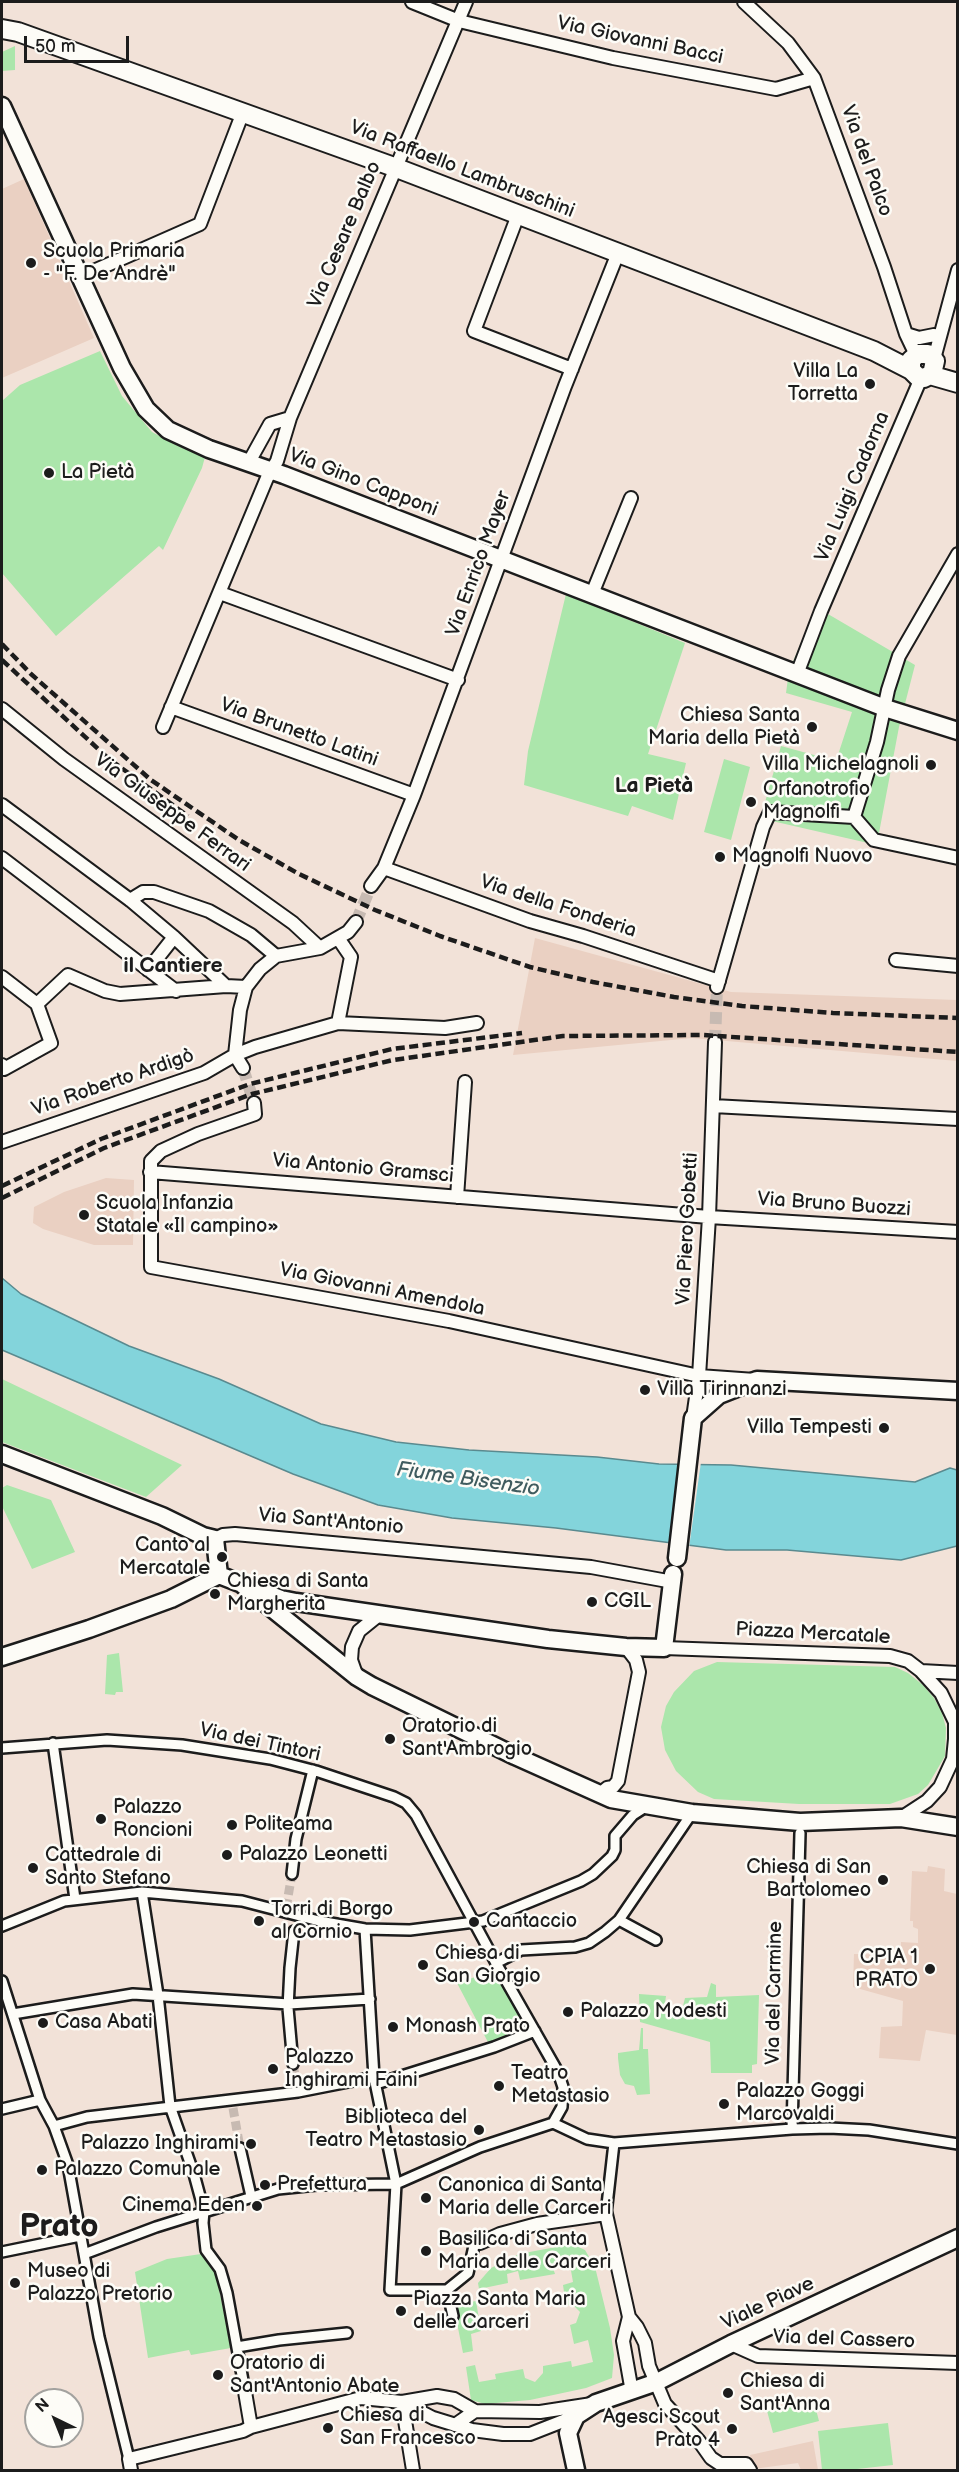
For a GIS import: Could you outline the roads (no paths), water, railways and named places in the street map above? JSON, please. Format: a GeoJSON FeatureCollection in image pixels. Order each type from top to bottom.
{"type":"FeatureCollection","features":[{"type":"Feature","properties":{"kind":"main road","name":"Via Raffaello Lambruschini"},"geometry":{"type":"LineString","coordinates":[[2,29],[18,32],[394,167],[874,351],[923,364]]}},
{"type":"Feature","properties":{"kind":"main road"},"geometry":{"type":"LineString","coordinates":[[2,43],[31,38]]}},
{"type":"Feature","properties":{"kind":"main road"},"geometry":{"type":"LineString","coordinates":[[923,364],[957,378]]}},
{"type":"Feature","properties":{"kind":"main road"},"geometry":{"type":"LineString","coordinates":[[923,364],[957,383]]}},
{"type":"Feature","properties":{"kind":"street","name":"Via Giovanni Bacci"},"geometry":{"type":"LineString","coordinates":[[412,2],[459,21],[613,58],[776,88],[814,78]]}},
{"type":"Feature","properties":{"kind":"street","name":"Via Cesare Balbo"},"geometry":{"type":"LineString","coordinates":[[163,727],[267,478],[273,471],[290,418],[394,167],[466,2]]}},
{"type":"Feature","properties":{"kind":"street","name":"Via del Palco"},"geometry":{"type":"LineString","coordinates":[[744,2],[788,43],[814,78],[906,334],[923,364]]}},
{"type":"Feature","properties":{"kind":"street","name":"Via Gino Capponi"},"geometry":{"type":"LineString","coordinates":[[2,106],[122,368],[146,409],[168,430],[209,448],[885,708],[957,731]]}},
{"type":"Feature","properties":{"kind":"street"},"geometry":{"type":"LineString","coordinates":[[80,277],[200,224],[243,112]]}},
{"type":"Feature","properties":{"kind":"street"},"geometry":{"type":"LineString","coordinates":[[518,215],[474,330],[572,369]]}},
{"type":"Feature","properties":{"kind":"street","name":"Via Enrico Mayer"},"geometry":{"type":"LineString","coordinates":[[371,886],[384,868],[414,795],[572,369],[618,253]]}},
{"type":"Feature","properties":{"kind":"street","name":"Via Luigi Cadorna"},"geometry":{"type":"LineString","coordinates":[[797,674],[923,364],[938,334],[957,270]]}},
{"type":"Feature","properties":{"kind":"street"},"geometry":{"type":"LineString","coordinates":[[906,334],[920,338],[938,334]]}},
{"type":"Feature","properties":{"kind":"street"},"geometry":{"type":"LineString","coordinates":[[249,462],[270,424],[290,418]]}},
{"type":"Feature","properties":{"kind":"street"},"geometry":{"type":"LineString","coordinates":[[592,594],[631,498]]}},
{"type":"Feature","properties":{"kind":"street"},"geometry":{"type":"LineString","coordinates":[[957,554],[899,656],[854,817],[874,840],[957,858]]}},
{"type":"Feature","properties":{"kind":"street"},"geometry":{"type":"LineString","coordinates":[[220,593],[458,680]]}},
{"type":"Feature","properties":{"kind":"street","name":"Via Brunetto Latini"},"geometry":{"type":"LineString","coordinates":[[171,707],[414,795]]}},
{"type":"Feature","properties":{"kind":"street","name":"Via Giuseppe Ferrari"},"geometry":{"type":"LineString","coordinates":[[2,709],[84,773],[293,923],[320,948]]}},
{"type":"Feature","properties":{"kind":"street"},"geometry":{"type":"LineString","coordinates":[[2,806],[130,900],[174,937],[226,986]]}},
{"type":"Feature","properties":{"kind":"street","name":"Via della Fonderia"},"geometry":{"type":"LineString","coordinates":[[384,868],[530,921],[584,936],[718,984],[763,827],[770,812],[854,817]]}},
{"type":"Feature","properties":{"kind":"street"},"geometry":{"type":"LineString","coordinates":[[2,858],[176,991]]}},
{"type":"Feature","properties":{"kind":"street"},"geometry":{"type":"LineString","coordinates":[[130,900],[143,892],[154,892],[209,911],[251,935],[276,956]]}},
{"type":"Feature","properties":{"kind":"street"},"geometry":{"type":"LineString","coordinates":[[243,1068],[235,1054],[240,1010],[246,987],[260,969],[276,956],[320,948],[348,932],[356,922]]}},
{"type":"Feature","properties":{"kind":"street"},"geometry":{"type":"LineString","coordinates":[[148,970],[174,937]]}},
{"type":"Feature","properties":{"kind":"street"},"geometry":{"type":"LineString","coordinates":[[338,938],[351,957],[338,1023]]}},
{"type":"Feature","properties":{"kind":"street"},"geometry":{"type":"LineString","coordinates":[[896,960],[957,966]]}},
{"type":"Feature","properties":{"kind":"street"},"geometry":{"type":"LineString","coordinates":[[37,1004],[68,975],[105,991],[120,994],[226,986],[246,987]]}},
{"type":"Feature","properties":{"kind":"street"},"geometry":{"type":"LineString","coordinates":[[2,979],[37,1004],[51,1043],[4,1069],[2,1065]]}},
{"type":"Feature","properties":{"kind":"street","name":"Via Roberto Ardigò"},"geometry":{"type":"LineString","coordinates":[[2,1142],[204,1074],[235,1054],[338,1023],[446,1028],[477,1023]]}},
{"type":"Feature","properties":{"kind":"street","name":"Via Piero Gobetti"},"geometry":{"type":"LineString","coordinates":[[693,1418],[699,1376],[709,1217],[715,1042]]}},
{"type":"Feature","properties":{"kind":"street"},"geometry":{"type":"LineString","coordinates":[[457,1197],[465,1082]]}},
{"type":"Feature","properties":{"kind":"street"},"geometry":{"type":"LineString","coordinates":[[150,1172],[151,1161],[161,1151],[198,1134],[255,1114],[255,1103]]}},
{"type":"Feature","properties":{"kind":"street"},"geometry":{"type":"LineString","coordinates":[[713,1106],[957,1119]]}},
{"type":"Feature","properties":{"kind":"street","name":"Via Antonio Gramsci"},"geometry":{"type":"LineString","coordinates":[[150,1172],[709,1217]]}},
{"type":"Feature","properties":{"kind":"street","name":"Via Giovanni Amendola"},"geometry":{"type":"LineString","coordinates":[[150,1172],[151,1267],[449,1321],[699,1376]]}},
{"type":"Feature","properties":{"kind":"street","name":"Via Bruno Buozzi"},"geometry":{"type":"LineString","coordinates":[[709,1217],[957,1232]]}},
{"type":"Feature","properties":{"kind":"street"},"geometry":{"type":"LineString","coordinates":[[699,1376],[957,1391]]}},
{"type":"Feature","properties":{"kind":"street"},"geometry":{"type":"LineString","coordinates":[[664,1648],[693,1418],[719,1395],[757,1380]]}},
{"type":"Feature","properties":{"kind":"street"},"geometry":{"type":"LineString","coordinates":[[2,1454],[215,1539],[219,1575],[171,1599],[90,1629],[2,1657]]}},
{"type":"Feature","properties":{"kind":"street","name":"Via Sant'Antonio"},"geometry":{"type":"LineString","coordinates":[[215,1539],[223,1535],[235,1534],[591,1567],[674,1571]]}},
{"type":"Feature","properties":{"kind":"street","name":"Piazza Mercatale"},"geometry":{"type":"LineString","coordinates":[[219,1575],[296,1602],[526,1636],[626,1647],[890,1656],[908,1661],[921,1671],[941,1693],[955,1722],[953,1759],[940,1787],[927,1801],[901,1818]]}},
{"type":"Feature","properties":{"kind":"street","name":"Piazza Mercatale"},"geometry":{"type":"LineString","coordinates":[[243,1585],[357,1677],[515,1756],[611,1799],[692,1813],[800,1827],[901,1818],[957,1827]]}},
{"type":"Feature","properties":{"kind":"street"},"geometry":{"type":"LineString","coordinates":[[357,1677],[351,1660],[352,1647],[359,1631],[380,1614]]}},
{"type":"Feature","properties":{"kind":"street"},"geometry":{"type":"LineString","coordinates":[[600,1794],[607,1788],[613,1787],[618,1781],[639,1672],[636,1660],[626,1647]]}},
{"type":"Feature","properties":{"kind":"street"},"geometry":{"type":"LineString","coordinates":[[921,1671],[957,1673]]}},
{"type":"Feature","properties":{"kind":"street","name":"Via dei Tintori"},"geometry":{"type":"LineString","coordinates":[[2,1748],[107,1740],[182,1745],[270,1759],[313,1770],[394,1797],[405,1803],[416,1815],[496,1964],[558,2072],[563,2087],[562,2107],[554,2123]]}},
{"type":"Feature","properties":{"kind":"street"},"geometry":{"type":"LineString","coordinates":[[53,1743],[75,1899]]}},
{"type":"Feature","properties":{"kind":"street"},"geometry":{"type":"LineString","coordinates":[[292,1874],[296,1839],[313,1770]]}},
{"type":"Feature","properties":{"kind":"street"},"geometry":{"type":"LineString","coordinates":[[2,1926],[55,1904],[75,1899],[142,1892],[228,1899],[285,1910],[296,1917],[365,1929],[410,1930],[483,1921],[594,1874],[612,1856],[615,1850],[615,1836],[633,1815],[648,1804]]}},
{"type":"Feature","properties":{"kind":"street"},"geometry":{"type":"LineString","coordinates":[[496,1964],[521,1950],[575,1947],[589,1943],[619,1920],[692,1813]]}},
{"type":"Feature","properties":{"kind":"street","name":"Via del Carmine"},"geometry":{"type":"LineString","coordinates":[[792,2129],[800,1827]]}},
{"type":"Feature","properties":{"kind":"street"},"geometry":{"type":"LineString","coordinates":[[142,1892],[158,1995],[170,2106],[194,2174],[204,2211],[206,2250],[220,2269],[227,2293],[244,2386],[247,2429]]}},
{"type":"Feature","properties":{"kind":"street"},"geometry":{"type":"LineString","coordinates":[[619,1920],[656,1940]]}},
{"type":"Feature","properties":{"kind":"street"},"geometry":{"type":"LineString","coordinates":[[365,1929],[375,2081],[396,2184],[390,2290],[447,2290],[468,2273],[474,2246],[480,2243],[500,2234],[537,2224],[606,2214]]}},
{"type":"Feature","properties":{"kind":"street"},"geometry":{"type":"LineString","coordinates":[[293,2064],[289,2004],[294,1931]]}},
{"type":"Feature","properties":{"kind":"street"},"geometry":{"type":"LineString","coordinates":[[2,1981],[40,2100],[54,2126],[68,2165],[99,2337],[130,2465],[247,2429],[361,2398],[402,2402],[437,2396],[454,2399],[475,2411],[455,2425]]}},
{"type":"Feature","properties":{"kind":"street"},"geometry":{"type":"LineString","coordinates":[[13,2014],[133,1994],[289,2004],[370,1999]]}},
{"type":"Feature","properties":{"kind":"street"},"geometry":{"type":"LineString","coordinates":[[54,2126],[87,2117],[170,2106],[232,2104],[298,2089],[375,2081],[494,2047],[535,2031]]}},
{"type":"Feature","properties":{"kind":"street"},"geometry":{"type":"LineString","coordinates":[[2,2109],[40,2100]]}},
{"type":"Feature","properties":{"kind":"street"},"geometry":{"type":"LineString","coordinates":[[84,2254],[98,2247],[204,2211],[278,2189],[316,2185],[396,2184],[480,2146],[554,2123],[586,2139],[614,2143],[792,2129],[869,2130],[957,2144]]}},
{"type":"Feature","properties":{"kind":"street"},"geometry":{"type":"LineString","coordinates":[[614,2143],[606,2214],[629,2317],[645,2343],[649,2366],[665,2403],[711,2458],[720,2464],[746,2464],[750,2470]]}},
{"type":"Feature","properties":{"kind":"street"},"geometry":{"type":"LineString","coordinates":[[240,2148],[251,2196]]}},
{"type":"Feature","properties":{"kind":"street"},"geometry":{"type":"LineString","coordinates":[[2,2252],[80,2236]]}},
{"type":"Feature","properties":{"kind":"street","name":"Viale Piave"},"geometry":{"type":"LineString","coordinates":[[475,2411],[540,2412],[596,2403],[632,2392],[957,2238]]}},
{"type":"Feature","properties":{"kind":"street"},"geometry":{"type":"LineString","coordinates":[[447,2290],[453,2316]]}},
{"type":"Feature","properties":{"kind":"street"},"geometry":{"type":"LineString","coordinates":[[629,2317],[623,2341],[632,2392]]}},
{"type":"Feature","properties":{"kind":"street"},"geometry":{"type":"LineString","coordinates":[[237,2349],[276,2341],[347,2333]]}},
{"type":"Feature","properties":{"kind":"street","name":"Via del Cassero"},"geometry":{"type":"LineString","coordinates":[[731,2344],[758,2356],[957,2363]]}},
{"type":"Feature","properties":{"kind":"street"},"geometry":{"type":"LineString","coordinates":[[402,2402],[413,2470]]}},
{"type":"Feature","properties":{"kind":"street","name":"Viale Piave"},"geometry":{"type":"LineString","coordinates":[[402,2402],[433,2418],[455,2425],[492,2432],[530,2434],[576,2416],[596,2403]]}},
{"type":"Feature","properties":{"kind":"street"},"geometry":{"type":"LineString","coordinates":[[576,2416],[568,2433],[576,2470]]}},
{"type":"Feature","properties":{"kind":"water","name":"Fiume Bisenzio"},"geometry":{"type":"Polygon","coordinates":[[[2,1278],[21,1294],[129,1346],[219,1379],[321,1424],[396,1442],[469,1450],[597,1457],[659,1464],[731,1465],[915,1482],[950,1468],[957,1470],[957,1546],[901,1560],[787,1550],[726,1550],[556,1528],[452,1518],[378,1505],[293,1474],[2,1350],[2,1278]]]}},
{"type":"Feature","properties":{"kind":"tunnel"},"geometry":{"type":"LineString","coordinates":[[356,922],[371,886]]}},
{"type":"Feature","properties":{"kind":"tunnel"},"geometry":{"type":"LineString","coordinates":[[715,1042],[717,987]]}},
{"type":"Feature","properties":{"kind":"tunnel"},"geometry":{"type":"LineString","coordinates":[[243,1068],[254,1103]]}},
{"type":"Feature","properties":{"kind":"tunnel"},"geometry":{"type":"LineString","coordinates":[[286,1908],[292,1874]]}},
{"type":"Feature","properties":{"kind":"tunnel"},"geometry":{"type":"LineString","coordinates":[[293,2064],[297,2087]]}},
{"type":"Feature","properties":{"kind":"tunnel"},"geometry":{"type":"LineString","coordinates":[[233,2108],[240,2148]]}},
{"type":"Feature","properties":{"kind":"railway"},"geometry":{"type":"LineString","coordinates":[[2,644],[31,674],[151,780],[239,840],[299,874],[375,910],[440,936],[530,967],[593,982],[674,997],[742,1006],[833,1013],[958,1018]]}},
{"type":"Feature","properties":{"kind":"railway"},"geometry":{"type":"LineString","coordinates":[[2,660],[109,759],[188,816]]}},
{"type":"Feature","properties":{"kind":"railway"},"geometry":{"type":"LineString","coordinates":[[2,1186],[101,1139],[250,1084],[392,1049],[522,1033]]}},
{"type":"Feature","properties":{"kind":"railway"},"geometry":{"type":"LineString","coordinates":[[2,1198],[104,1148],[252,1094],[393,1060],[563,1036],[703,1035],[958,1052]]}},
{"type":"Feature","properties":{"kind":"place","name":"Scuola Primaria - \"F. De Andrè\""},"geometry":{"type":"Point","coordinates":[31,263]}},
{"type":"Feature","properties":{"kind":"place","name":"Villa La Torretta"},"geometry":{"type":"Point","coordinates":[870,384]}},
{"type":"Feature","properties":{"kind":"place","name":"La Pietà"},"geometry":{"type":"Point","coordinates":[49,473]}},
{"type":"Feature","properties":{"kind":"place","name":"Chiesa Santa Maria della Pietà"},"geometry":{"type":"Point","coordinates":[812,727]}},
{"type":"Feature","properties":{"kind":"place","name":"Villa Michelagnoli"},"geometry":{"type":"Point","coordinates":[931,765]}},
{"type":"Feature","properties":{"kind":"place","name":"Orfanotrofio Magnolfi"},"geometry":{"type":"Point","coordinates":[751,802]}},
{"type":"Feature","properties":{"kind":"place","name":"Magnolfi Nuovo"},"geometry":{"type":"Point","coordinates":[720,857]}},
{"type":"Feature","properties":{"kind":"place","name":"Scuola Infanzia Statale «Il campino»"},"geometry":{"type":"Point","coordinates":[84,1215]}},
{"type":"Feature","properties":{"kind":"place","name":"Villa Tirinnanzi"},"geometry":{"type":"Point","coordinates":[645,1390]}},
{"type":"Feature","properties":{"kind":"place","name":"Villa Tempesti"},"geometry":{"type":"Point","coordinates":[884,1428]}},
{"type":"Feature","properties":{"kind":"place","name":"Canto al Mercatale"},"geometry":{"type":"Point","coordinates":[222,1557]}},
{"type":"Feature","properties":{"kind":"place","name":"Chiesa di Santa Margherita"},"geometry":{"type":"Point","coordinates":[215,1594]}},
{"type":"Feature","properties":{"kind":"place","name":"CGIL"},"geometry":{"type":"Point","coordinates":[592,1602]}},
{"type":"Feature","properties":{"kind":"place","name":"Oratorio di Sant'Ambrogio"},"geometry":{"type":"Point","coordinates":[390,1739]}},
{"type":"Feature","properties":{"kind":"place","name":"Palazzo Roncioni"},"geometry":{"type":"Point","coordinates":[101,1819]}},
{"type":"Feature","properties":{"kind":"place","name":"Politeama"},"geometry":{"type":"Point","coordinates":[232,1825]}},
{"type":"Feature","properties":{"kind":"place","name":"Palazzo Leonetti"},"geometry":{"type":"Point","coordinates":[227,1855]}},
{"type":"Feature","properties":{"kind":"place","name":"Cattedrale di Santo Stefano"},"geometry":{"type":"Point","coordinates":[33,1868]}},
{"type":"Feature","properties":{"kind":"place","name":"Chiesa di San Bartolomeo"},"geometry":{"type":"Point","coordinates":[883,1880]}},
{"type":"Feature","properties":{"kind":"place","name":"Torri di Borgo al Cornio"},"geometry":{"type":"Point","coordinates":[259,1921]}},
{"type":"Feature","properties":{"kind":"place","name":"Cantaccio"},"geometry":{"type":"Point","coordinates":[474,1922]}},
{"type":"Feature","properties":{"kind":"place","name":"Chiesa di San Giorgio"},"geometry":{"type":"Point","coordinates":[423,1965]}},
{"type":"Feature","properties":{"kind":"place","name":"CPIA 1 PRATO"},"geometry":{"type":"Point","coordinates":[930,1969]}},
{"type":"Feature","properties":{"kind":"place","name":"Palazzo Modesti"},"geometry":{"type":"Point","coordinates":[568,2012]}},
{"type":"Feature","properties":{"kind":"place","name":"Casa Abati"},"geometry":{"type":"Point","coordinates":[43,2023]}},
{"type":"Feature","properties":{"kind":"place","name":"Monash Prato"},"geometry":{"type":"Point","coordinates":[393,2027]}},
{"type":"Feature","properties":{"kind":"place","name":"Palazzo Inghirami Faini"},"geometry":{"type":"Point","coordinates":[273,2069]}},
{"type":"Feature","properties":{"kind":"place","name":"Teatro Metastasio"},"geometry":{"type":"Point","coordinates":[499,2086]}},
{"type":"Feature","properties":{"kind":"place","name":"Palazzo Goggi Marcovaldi"},"geometry":{"type":"Point","coordinates":[724,2104]}},
{"type":"Feature","properties":{"kind":"place","name":"Biblioteca del Teatro Metastasio"},"geometry":{"type":"Point","coordinates":[479,2130]}},
{"type":"Feature","properties":{"kind":"place","name":"Palazzo Inghirami"},"geometry":{"type":"Point","coordinates":[251,2144]}},
{"type":"Feature","properties":{"kind":"place","name":"Palazzo Comunale"},"geometry":{"type":"Point","coordinates":[42,2170]}},
{"type":"Feature","properties":{"kind":"place","name":"Prefettura"},"geometry":{"type":"Point","coordinates":[265,2185]}},
{"type":"Feature","properties":{"kind":"place","name":"Canonica di Santa Maria delle Carceri"},"geometry":{"type":"Point","coordinates":[426,2198]}},
{"type":"Feature","properties":{"kind":"place","name":"Cinema Eden"},"geometry":{"type":"Point","coordinates":[257,2206]}},
{"type":"Feature","properties":{"kind":"place","name":"Basilica di Santa Maria delle Carceri"},"geometry":{"type":"Point","coordinates":[426,2251]}},
{"type":"Feature","properties":{"kind":"place","name":"Museo di Palazzo Pretorio"},"geometry":{"type":"Point","coordinates":[15,2283]}},
{"type":"Feature","properties":{"kind":"place","name":"Piazza Santa Maria delle Carceri"},"geometry":{"type":"Point","coordinates":[401,2311]}},
{"type":"Feature","properties":{"kind":"place","name":"Oratorio di Sant'Antonio Abate"},"geometry":{"type":"Point","coordinates":[218,2375]}},
{"type":"Feature","properties":{"kind":"place","name":"Chiesa di Sant'Anna"},"geometry":{"type":"Point","coordinates":[728,2393]}},
{"type":"Feature","properties":{"kind":"place","name":"Chiesa di San Francesco"},"geometry":{"type":"Point","coordinates":[328,2428]}},
{"type":"Feature","properties":{"kind":"place","name":"Agesci Scout Prato 4"},"geometry":{"type":"Point","coordinates":[732,2429]}},
{"type":"Feature","properties":{"kind":"district","name":"La Pietà"},"geometry":{"type":"Point","coordinates":[654,787]}},
{"type":"Feature","properties":{"kind":"district","name":"il Cantiere"},"geometry":{"type":"Point","coordinates":[173,967]}},
{"type":"Feature","properties":{"kind":"district","name":"Prato"},"geometry":{"type":"Point","coordinates":[59,2228]}}]}
